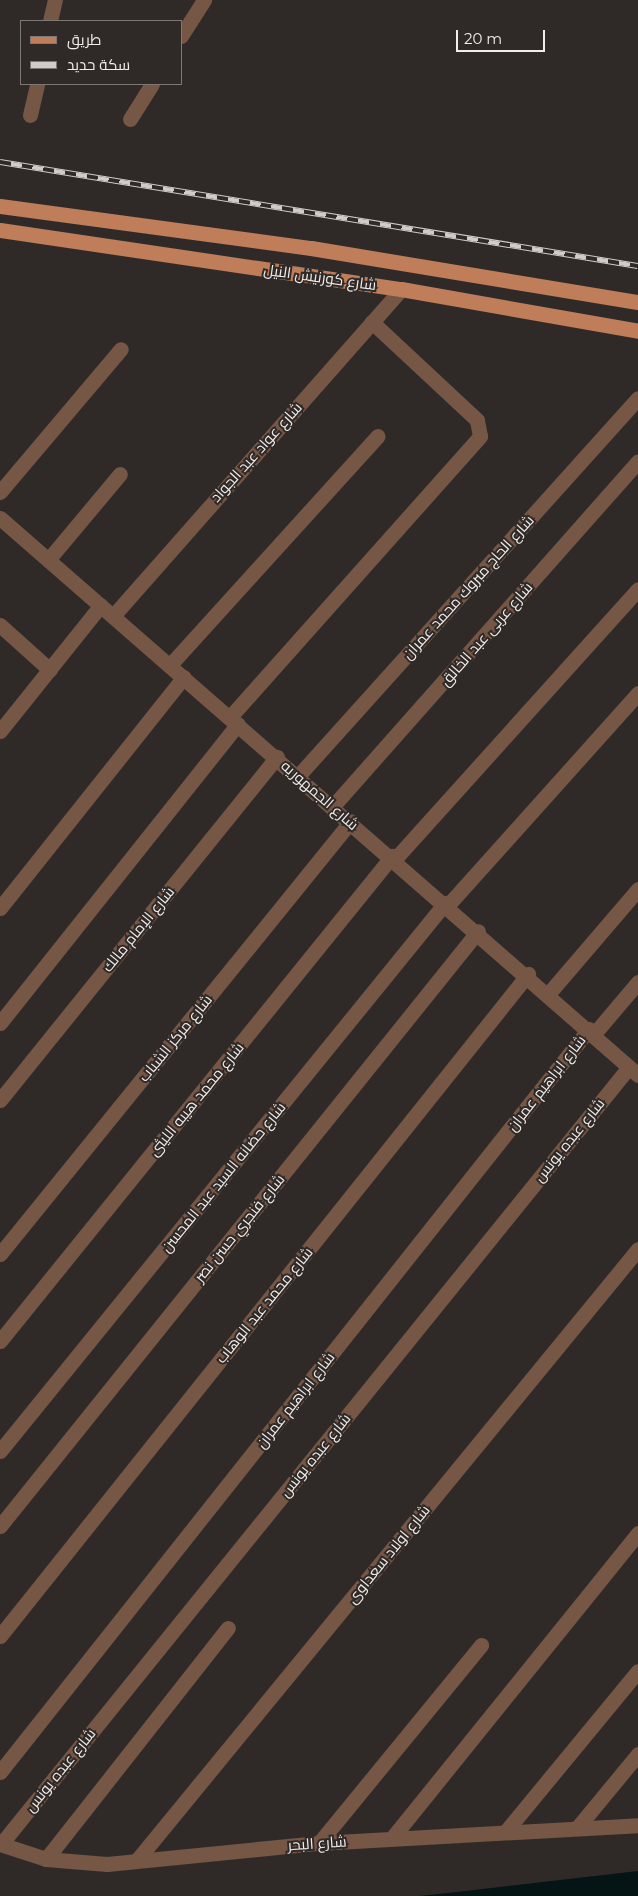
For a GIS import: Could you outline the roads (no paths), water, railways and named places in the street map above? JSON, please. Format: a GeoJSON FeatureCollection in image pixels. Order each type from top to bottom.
{"type":"FeatureCollection","features":[{"type":"Feature","properties":{"kind":"main road","name":"شارع كورنيش النيل"},"geometry":{"type":"LineString","coordinates":[[0,206],[311,248],[638,302]]}},
{"type":"Feature","properties":{"kind":"main road","name":"شارع كورنيش النيل"},"geometry":{"type":"LineString","coordinates":[[0,230],[401,289],[638,331]]}},
{"type":"Feature","properties":{"kind":"street"},"geometry":{"type":"LineString","coordinates":[[50,20],[55,0]]}},
{"type":"Feature","properties":{"kind":"street"},"geometry":{"type":"LineString","coordinates":[[182,34],[204,0]]}},
{"type":"Feature","properties":{"kind":"street"},"geometry":{"type":"LineString","coordinates":[[30,115],[37,85]]}},
{"type":"Feature","properties":{"kind":"street"},"geometry":{"type":"LineString","coordinates":[[130,118],[151,85]]}},
{"type":"Feature","properties":{"kind":"street","name":"شارع عواد عبد الجواد"},"geometry":{"type":"LineString","coordinates":[[113,616],[401,289]]}},
{"type":"Feature","properties":{"kind":"street"},"geometry":{"type":"LineString","coordinates":[[0,1023],[234,720],[480,436],[477,420],[372,322]]}},
{"type":"Feature","properties":{"kind":"street"},"geometry":{"type":"LineString","coordinates":[[0,492],[122,349]]}},
{"type":"Feature","properties":{"kind":"street","name":"شارع الحاج مبروك محمد عمران"},"geometry":{"type":"LineString","coordinates":[[298,776],[638,398]]}},
{"type":"Feature","properties":{"kind":"street"},"geometry":{"type":"LineString","coordinates":[[170,665],[378,436]]}},
{"type":"Feature","properties":{"kind":"street","name":"شارع عربى عبد الخالق"},"geometry":{"type":"LineString","coordinates":[[333,806],[638,461]]}},
{"type":"Feature","properties":{"kind":"street"},"geometry":{"type":"LineString","coordinates":[[48,560],[120,474]]}},
{"type":"Feature","properties":{"kind":"street","name":"شارع الجمهوريه"},"geometry":{"type":"LineString","coordinates":[[0,518],[528,974],[633,1071]]}},
{"type":"Feature","properties":{"kind":"street","name":"شارع محمد هيبه الليثى"},"geometry":{"type":"LineString","coordinates":[[0,1341],[393,858],[638,590]]}},
{"type":"Feature","properties":{"kind":"street"},"geometry":{"type":"LineString","coordinates":[[0,731],[101,605]]}},
{"type":"Feature","properties":{"kind":"street"},"geometry":{"type":"LineString","coordinates":[[0,625],[50,670]]}},
{"type":"Feature","properties":{"kind":"street"},"geometry":{"type":"LineString","coordinates":[[0,908],[184,677]]}},
{"type":"Feature","properties":{"kind":"street","name":"شارع حضانه السيد عبد المحسن"},"geometry":{"type":"LineString","coordinates":[[0,1451],[447,904],[638,693]]}},
{"type":"Feature","properties":{"kind":"street","name":"شارع الإمام مالك"},"geometry":{"type":"LineString","coordinates":[[0,1100],[277,757]]}},
{"type":"Feature","properties":{"kind":"street","name":"شارع مركز الشباب"},"geometry":{"type":"LineString","coordinates":[[0,1254],[351,821]]}},
{"type":"Feature","properties":{"kind":"street"},"geometry":{"type":"LineString","coordinates":[[549,993],[638,890]]}},
{"type":"Feature","properties":{"kind":"street","name":"شارع فنجري حسن نصر"},"geometry":{"type":"LineString","coordinates":[[0,1526],[478,931]]}},
{"type":"Feature","properties":{"kind":"street","name":"شارع محمد عبد الوهاب"},"geometry":{"type":"LineString","coordinates":[[0,1636],[528,974]]}},
{"type":"Feature","properties":{"kind":"street","name":"شارع ابراهيم عمران"},"geometry":{"type":"LineString","coordinates":[[0,1772],[592,1032],[638,982]]}},
{"type":"Feature","properties":{"kind":"street","name":"شارع عبده يونس"},"geometry":{"type":"LineString","coordinates":[[0,1844],[633,1071]]}},
{"type":"Feature","properties":{"kind":"street","name":"شارع اولاد سعداوى"},"geometry":{"type":"LineString","coordinates":[[137,1860],[638,1249]]}},
{"type":"Feature","properties":{"kind":"street"},"geometry":{"type":"LineString","coordinates":[[392,1838],[638,1533]]}},
{"type":"Feature","properties":{"kind":"street"},"geometry":{"type":"LineString","coordinates":[[46,1859],[228,1628]]}},
{"type":"Feature","properties":{"kind":"street"},"geometry":{"type":"LineString","coordinates":[[319,1843],[481,1645]]}},
{"type":"Feature","properties":{"kind":"street"},"geometry":{"type":"LineString","coordinates":[[506,1831],[638,1671]]}},
{"type":"Feature","properties":{"kind":"street"},"geometry":{"type":"LineString","coordinates":[[577,1828],[638,1754]]}},
{"type":"Feature","properties":{"kind":"street","name":"شارع البحر"},"geometry":{"type":"LineString","coordinates":[[0,1844],[46,1859],[76,1864],[319,1843],[638,1825]]}},
{"type":"Feature","properties":{"kind":"railway"},"geometry":{"type":"LineString","coordinates":[[0,162],[638,266]]}}]}
